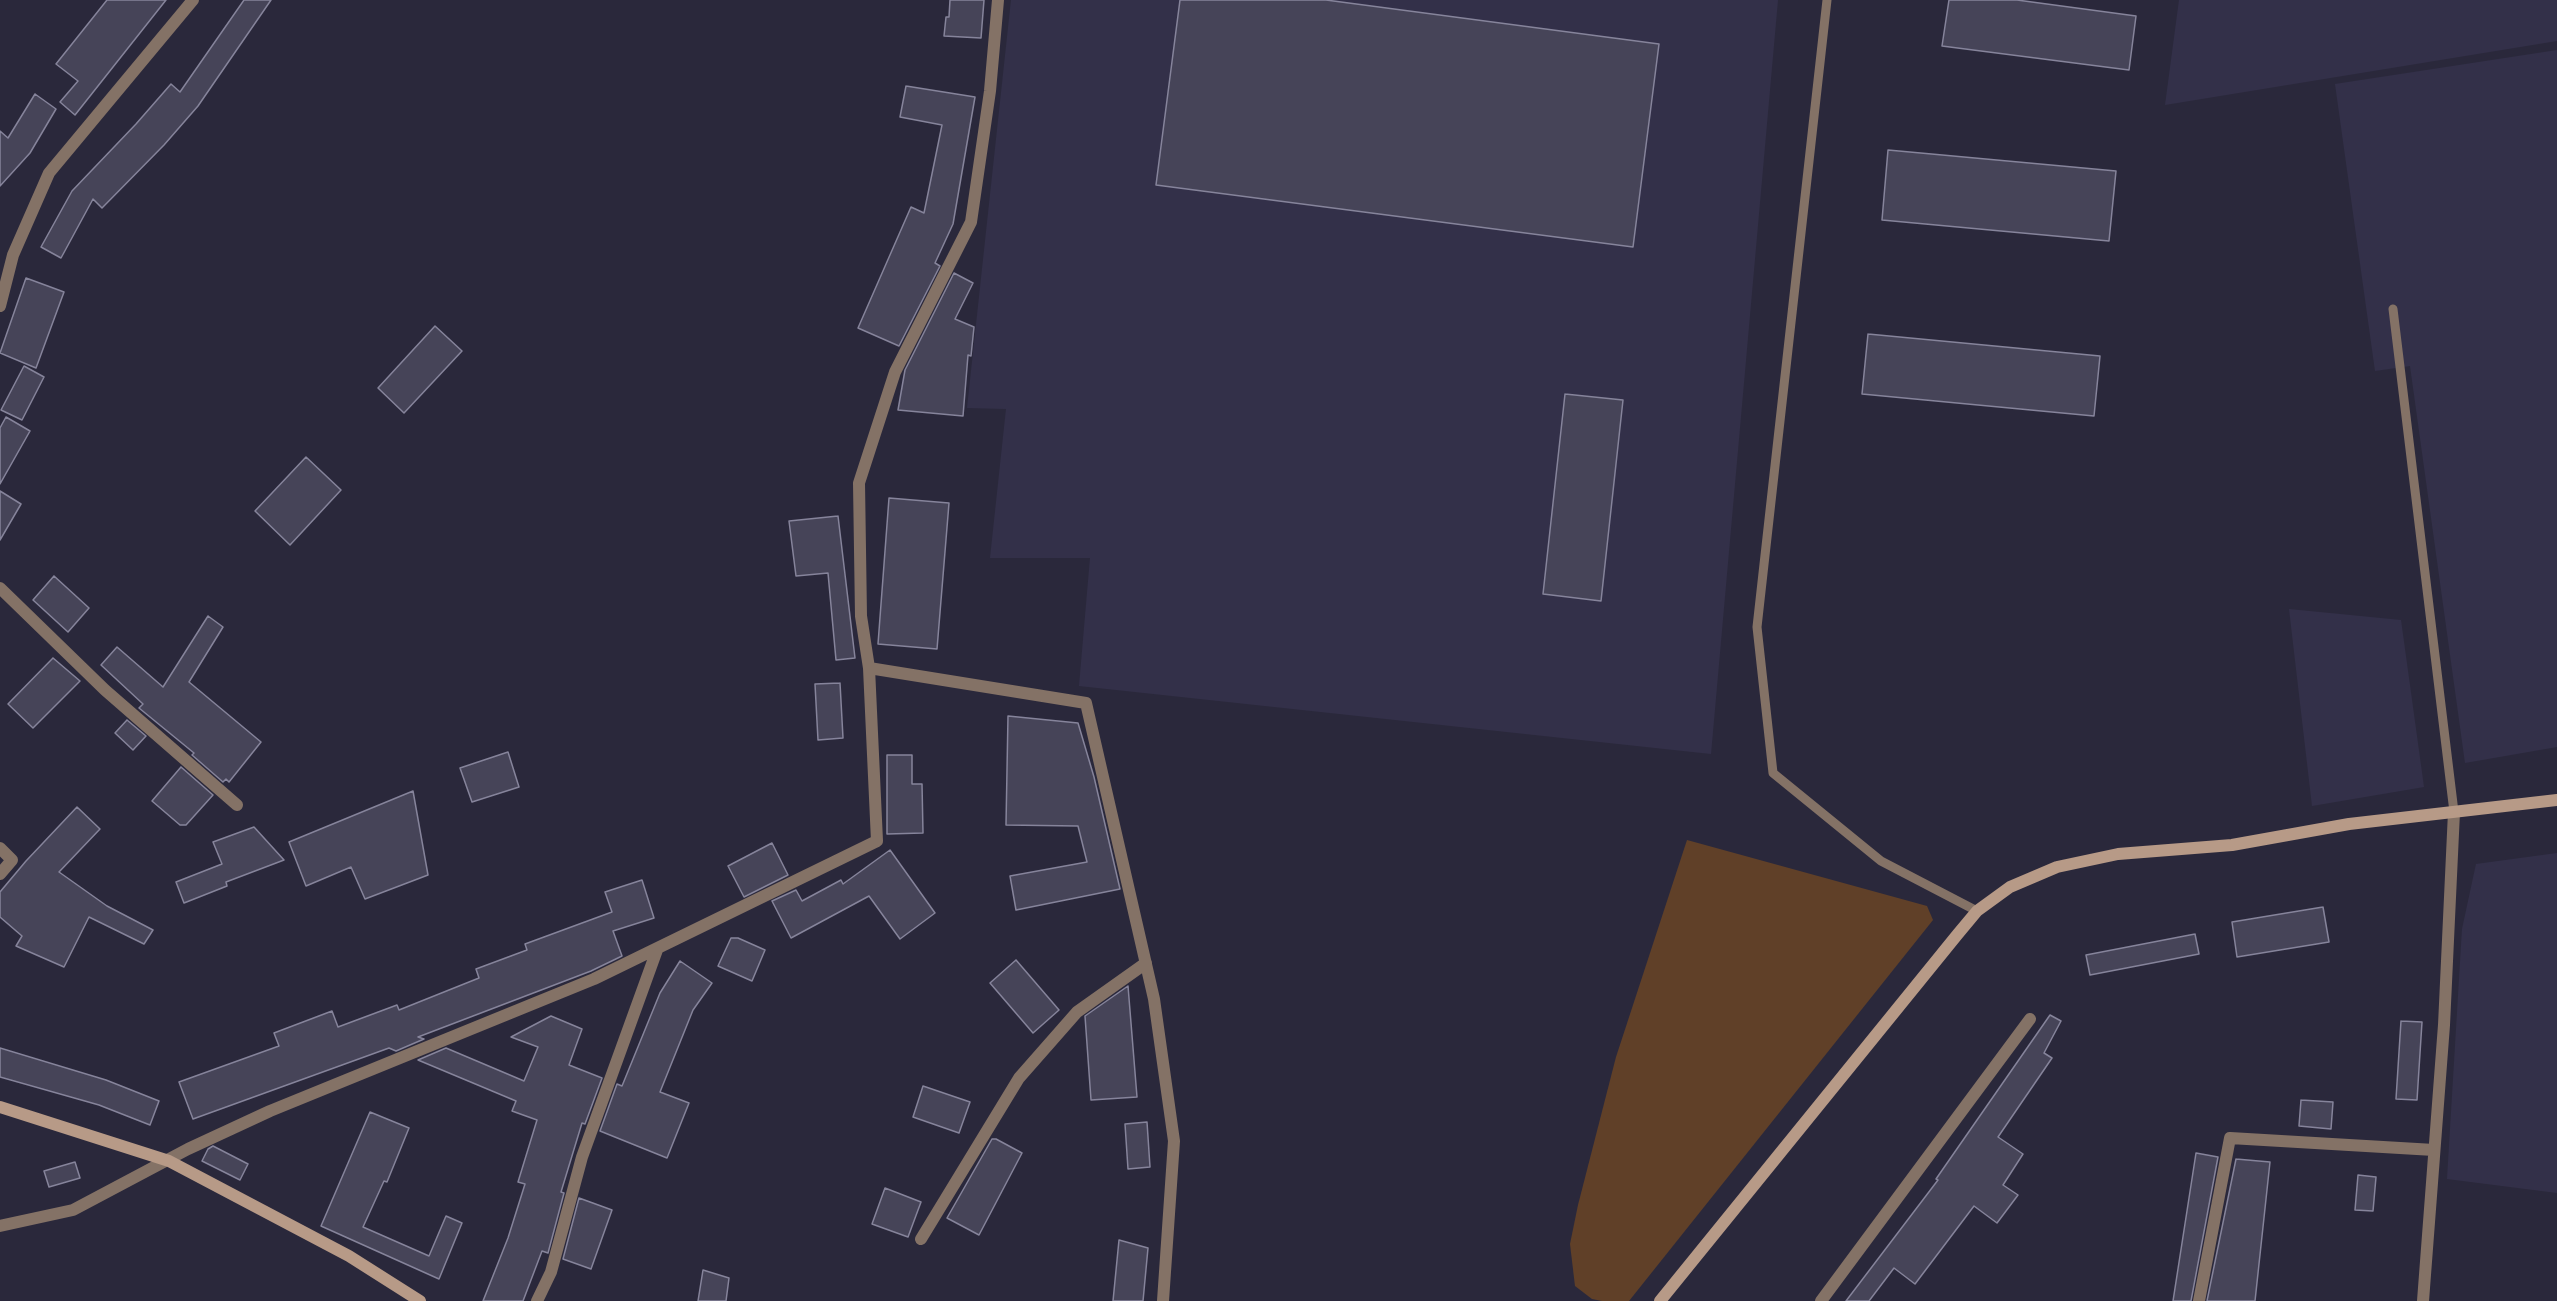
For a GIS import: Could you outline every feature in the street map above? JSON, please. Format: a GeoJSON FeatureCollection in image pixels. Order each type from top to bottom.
{"type":"FeatureCollection","features":[{"type":"Feature","properties":{"kind":"main road"},"geometry":{"type":"LineString","coordinates":[[1660,1301],[1977,911],[2010,887],[2057,867],[2118,854],[2232,844],[2349,824],[2557,801]]}},
{"type":"Feature","properties":{"kind":"main road"},"geometry":{"type":"LineString","coordinates":[[0,1107],[169,1161],[350,1257],[420,1301]]}},
{"type":"Feature","properties":{"kind":"street"},"geometry":{"type":"LineString","coordinates":[[0,306],[13,255],[50,173],[193,0]]}},
{"type":"Feature","properties":{"kind":"street"},"geometry":{"type":"LineString","coordinates":[[0,1226],[73,1210],[188,1149],[270,1111],[594,979],[877,841],[870,668],[861,616],[859,483],[894,372],[971,222],[990,91],[998,0]]}},
{"type":"Feature","properties":{"kind":"street"},"geometry":{"type":"LineString","coordinates":[[0,588],[105,690],[237,805]]}},
{"type":"Feature","properties":{"kind":"street"},"geometry":{"type":"LineString","coordinates":[[870,668],[1086,703],[1154,999],[1174,1141],[1163,1301]]}},
{"type":"Feature","properties":{"kind":"street"},"geometry":{"type":"LineString","coordinates":[[2422,1301],[2444,1025],[2454,812]]}},
{"type":"Feature","properties":{"kind":"street"},"geometry":{"type":"LineString","coordinates":[[0,848],[12,860],[0,874]]}},
{"type":"Feature","properties":{"kind":"street"},"geometry":{"type":"LineString","coordinates":[[537,1301],[551,1272],[582,1157],[657,950]]}},
{"type":"Feature","properties":{"kind":"street"},"geometry":{"type":"LineString","coordinates":[[921,1239],[1019,1078],[1077,1012],[1146,963]]}},
{"type":"Feature","properties":{"kind":"street"},"geometry":{"type":"LineString","coordinates":[[1821,1301],[2030,1018]]}},
{"type":"Feature","properties":{"kind":"street"},"geometry":{"type":"LineString","coordinates":[[2199,1301],[2230,1138],[2434,1150]]}},
{"type":"Feature","properties":{"kind":"lane"},"geometry":{"type":"LineString","coordinates":[[1827,0],[1757,627],[1773,773],[1881,861],[1977,911]]}},
{"type":"Feature","properties":{"kind":"lane"},"geometry":{"type":"LineString","coordinates":[[2392,309],[2454,812]]}},
{"type":"Feature","properties":{"kind":"shaded area"},"geometry":{"type":"Polygon","coordinates":[[[1011,0],[1778,0],[1711,754],[1079,686],[1090,558],[990,558],[1006,409],[967,408],[1011,0]]]}},
{"type":"Feature","properties":{"kind":"shaded area"},"geometry":{"type":"Polygon","coordinates":[[[2179,0],[2557,0],[2557,41],[2165,105],[2179,0]]]}},
{"type":"Feature","properties":{"kind":"shaded area"},"geometry":{"type":"Polygon","coordinates":[[[2557,50],[2557,747],[2465,763],[2410,366],[2375,371],[2335,84],[2557,50]]]}},
{"type":"Feature","properties":{"kind":"shaded area"},"geometry":{"type":"Polygon","coordinates":[[[2289,609],[2401,620],[2424,787],[2312,806],[2289,609]]]}},
{"type":"Feature","properties":{"kind":"shaded area"},"geometry":{"type":"Polygon","coordinates":[[[1687,840],[1927,906],[1933,920],[1629,1301],[1602,1301],[1592,1299],[1575,1286],[1570,1244],[1616,1057],[1687,840]]]}},
{"type":"Feature","properties":{"kind":"shaded area"},"geometry":{"type":"Polygon","coordinates":[[[2557,853],[2557,1193],[2447,1179],[2462,929],[2476,864],[2557,853]]]}},
{"type":"Feature","properties":{"kind":"building"},"geometry":{"type":"Polygon","coordinates":[[[107,0],[166,0],[75,115],[60,102],[78,81],[56,64],[107,0]]]}},
{"type":"Feature","properties":{"kind":"building"},"geometry":{"type":"Polygon","coordinates":[[[244,0],[271,0],[198,106],[164,145],[102,208],[93,199],[61,258],[41,247],[72,191],[171,84],[180,92],[244,0]]]}},
{"type":"Feature","properties":{"kind":"building"},"geometry":{"type":"Polygon","coordinates":[[[950,0],[984,0],[981,38],[944,36],[946,17],[949,17],[950,0]]]}},
{"type":"Feature","properties":{"kind":"building"},"geometry":{"type":"Polygon","coordinates":[[[1180,0],[1326,0],[1659,44],[1633,247],[1156,185],[1180,0]]]}},
{"type":"Feature","properties":{"kind":"building"},"geometry":{"type":"Polygon","coordinates":[[[1949,0],[2017,0],[2136,16],[2129,70],[1942,46],[1949,0]]]}},
{"type":"Feature","properties":{"kind":"building"},"geometry":{"type":"Polygon","coordinates":[[[906,86],[975,97],[953,224],[935,263],[940,266],[899,346],[858,328],[911,207],[924,213],[942,125],[900,117],[906,86]]]}},
{"type":"Feature","properties":{"kind":"building"},"geometry":{"type":"Polygon","coordinates":[[[35,94],[56,109],[30,153],[0,186],[0,131],[8,138],[35,94]]]}},
{"type":"Feature","properties":{"kind":"building"},"geometry":{"type":"Polygon","coordinates":[[[1888,150],[2116,171],[2109,241],[1882,220],[1888,150]]]}},
{"type":"Feature","properties":{"kind":"building"},"geometry":{"type":"Polygon","coordinates":[[[954,273],[973,283],[955,319],[974,327],[971,356],[968,355],[963,416],[898,410],[905,370],[954,273]]]}},
{"type":"Feature","properties":{"kind":"building"},"geometry":{"type":"Polygon","coordinates":[[[26,278],[64,292],[36,368],[0,353],[26,278]]]}},
{"type":"Feature","properties":{"kind":"building"},"geometry":{"type":"Polygon","coordinates":[[[435,326],[462,351],[404,413],[378,388],[435,326]]]}},
{"type":"Feature","properties":{"kind":"building"},"geometry":{"type":"Polygon","coordinates":[[[1868,334],[2100,356],[2094,416],[1862,394],[1868,334]]]}},
{"type":"Feature","properties":{"kind":"building"},"geometry":{"type":"Polygon","coordinates":[[[24,366],[44,377],[22,420],[1,410],[24,366]]]}},
{"type":"Feature","properties":{"kind":"building"},"geometry":{"type":"Polygon","coordinates":[[[1565,394],[1623,400],[1601,601],[1543,594],[1565,394]]]}},
{"type":"Feature","properties":{"kind":"building"},"geometry":{"type":"Polygon","coordinates":[[[6,417],[30,431],[0,484],[0,428],[6,417]]]}},
{"type":"Feature","properties":{"kind":"building"},"geometry":{"type":"Polygon","coordinates":[[[306,457],[341,490],[290,545],[255,511],[306,457]]]}},
{"type":"Feature","properties":{"kind":"building"},"geometry":{"type":"Polygon","coordinates":[[[0,491],[21,504],[0,540],[0,491]]]}},
{"type":"Feature","properties":{"kind":"building"},"geometry":{"type":"Polygon","coordinates":[[[889,498],[949,503],[937,649],[878,644],[889,498]]]}},
{"type":"Feature","properties":{"kind":"building"},"geometry":{"type":"Polygon","coordinates":[[[838,516],[855,658],[836,660],[828,573],[796,576],[789,521],[838,516]]]}},
{"type":"Feature","properties":{"kind":"building"},"geometry":{"type":"Polygon","coordinates":[[[54,576],[89,608],[68,632],[33,600],[54,576]]]}},
{"type":"Feature","properties":{"kind":"building"},"geometry":{"type":"Polygon","coordinates":[[[208,616],[223,627],[189,682],[261,742],[229,782],[226,779],[223,782],[192,755],[194,753],[139,708],[143,704],[101,665],[117,647],[163,687],[208,616]]]}},
{"type":"Feature","properties":{"kind":"building"},"geometry":{"type":"Polygon","coordinates":[[[53,658],[80,681],[33,728],[8,704],[53,658]]]}},
{"type":"Feature","properties":{"kind":"building"},"geometry":{"type":"Polygon","coordinates":[[[840,683],[843,738],[818,740],[815,684],[840,683]]]}},
{"type":"Feature","properties":{"kind":"building"},"geometry":{"type":"Polygon","coordinates":[[[1008,716],[1078,723],[1094,777],[1120,889],[1016,910],[1010,876],[1087,862],[1078,826],[1006,825],[1008,716]]]}},
{"type":"Feature","properties":{"kind":"building"},"geometry":{"type":"Polygon","coordinates":[[[127,720],[146,736],[133,750],[115,733],[127,720]]]}},
{"type":"Feature","properties":{"kind":"building"},"geometry":{"type":"Polygon","coordinates":[[[508,752],[519,787],[472,802],[460,768],[508,752]]]}},
{"type":"Feature","properties":{"kind":"building"},"geometry":{"type":"Polygon","coordinates":[[[887,755],[912,755],[912,784],[922,784],[923,833],[887,834],[887,755]]]}},
{"type":"Feature","properties":{"kind":"building"},"geometry":{"type":"Polygon","coordinates":[[[181,767],[213,795],[186,825],[180,825],[152,801],[181,767]]]}},
{"type":"Feature","properties":{"kind":"building"},"geometry":{"type":"Polygon","coordinates":[[[413,791],[428,875],[365,899],[351,867],[306,886],[289,842],[413,791]]]}},
{"type":"Feature","properties":{"kind":"building"},"geometry":{"type":"Polygon","coordinates":[[[77,807],[100,829],[59,872],[107,906],[153,930],[144,944],[89,917],[64,967],[16,946],[22,936],[0,917],[0,892],[77,807]]]}},
{"type":"Feature","properties":{"kind":"building"},"geometry":{"type":"Polygon","coordinates":[[[254,827],[284,860],[226,882],[227,886],[184,903],[176,882],[222,864],[213,842],[254,827]]]}},
{"type":"Feature","properties":{"kind":"building"},"geometry":{"type":"Polygon","coordinates":[[[772,843],[788,875],[744,897],[728,866],[772,843]]]}},
{"type":"Feature","properties":{"kind":"building"},"geometry":{"type":"Polygon","coordinates":[[[890,850],[935,913],[900,939],[869,896],[791,938],[772,901],[796,890],[802,901],[841,880],[843,884],[890,850]]]}},
{"type":"Feature","properties":{"kind":"building"},"geometry":{"type":"Polygon","coordinates":[[[642,880],[654,918],[613,931],[622,956],[591,971],[418,1037],[424,1039],[396,1051],[389,1048],[193,1119],[179,1082],[279,1046],[274,1033],[332,1011],[338,1027],[397,1005],[399,1010],[479,978],[476,969],[527,950],[525,944],[612,912],[605,892],[642,880]]]}},
{"type":"Feature","properties":{"kind":"building"},"geometry":{"type":"Polygon","coordinates":[[[2323,907],[2329,942],[2237,957],[2232,922],[2323,907]]]}},
{"type":"Feature","properties":{"kind":"building"},"geometry":{"type":"Polygon","coordinates":[[[2195,934],[2199,954],[2090,975],[2086,955],[2195,934]]]}},
{"type":"Feature","properties":{"kind":"building"},"geometry":{"type":"Polygon","coordinates":[[[731,938],[738,938],[765,950],[752,981],[718,966],[731,938]]]}},
{"type":"Feature","properties":{"kind":"building"},"geometry":{"type":"Polygon","coordinates":[[[1016,960],[1059,1010],[1033,1033],[990,983],[1016,960]]]}},
{"type":"Feature","properties":{"kind":"building"},"geometry":{"type":"Polygon","coordinates":[[[680,961],[712,983],[693,1010],[660,1092],[689,1103],[667,1158],[600,1131],[617,1084],[622,1086],[660,993],[680,961]]]}},
{"type":"Feature","properties":{"kind":"building"},"geometry":{"type":"Polygon","coordinates":[[[1128,986],[1137,1097],[1091,1100],[1085,1016],[1128,986]]]}},
{"type":"Feature","properties":{"kind":"building"},"geometry":{"type":"Polygon","coordinates":[[[2050,1015],[2061,1021],[2044,1053],[2052,1058],[1998,1137],[2023,1154],[2003,1185],[2018,1195],[1997,1223],[1974,1206],[1915,1284],[1894,1268],[1869,1301],[1846,1301],[1938,1180],[1936,1179],[2050,1015]]]}},
{"type":"Feature","properties":{"kind":"building"},"geometry":{"type":"Polygon","coordinates":[[[551,1016],[582,1029],[569,1065],[602,1078],[585,1124],[582,1123],[561,1192],[564,1193],[548,1253],[542,1251],[523,1301],[483,1301],[508,1238],[525,1184],[518,1182],[537,1120],[512,1111],[516,1101],[418,1060],[446,1048],[524,1081],[538,1047],[511,1037],[551,1016]]]}},
{"type":"Feature","properties":{"kind":"building"},"geometry":{"type":"Polygon","coordinates":[[[2401,1021],[2422,1022],[2417,1100],[2396,1099],[2401,1021]]]}},
{"type":"Feature","properties":{"kind":"building"},"geometry":{"type":"Polygon","coordinates":[[[0,1048],[106,1080],[159,1101],[150,1125],[99,1105],[0,1077],[0,1048]]]}},
{"type":"Feature","properties":{"kind":"building"},"geometry":{"type":"Polygon","coordinates":[[[923,1086],[970,1102],[959,1133],[913,1117],[923,1086]]]}},
{"type":"Feature","properties":{"kind":"building"},"geometry":{"type":"Polygon","coordinates":[[[2301,1100],[2333,1102],[2331,1129],[2299,1126],[2301,1100]]]}},
{"type":"Feature","properties":{"kind":"building"},"geometry":{"type":"Polygon","coordinates":[[[370,1112],[409,1128],[387,1182],[384,1181],[363,1227],[429,1256],[446,1216],[462,1223],[439,1279],[321,1226],[370,1112]]]}},
{"type":"Feature","properties":{"kind":"building"},"geometry":{"type":"Polygon","coordinates":[[[1147,1122],[1150,1167],[1128,1169],[1125,1124],[1147,1122]]]}},
{"type":"Feature","properties":{"kind":"building"},"geometry":{"type":"Polygon","coordinates":[[[992,1139],[1022,1153],[979,1235],[947,1218],[992,1139]]]}},
{"type":"Feature","properties":{"kind":"building"},"geometry":{"type":"Polygon","coordinates":[[[213,1146],[248,1164],[240,1180],[202,1161],[208,1149],[213,1146]]]}},
{"type":"Feature","properties":{"kind":"building"},"geometry":{"type":"Polygon","coordinates":[[[2196,1153],[2218,1157],[2191,1301],[2173,1301],[2196,1153]]]}},
{"type":"Feature","properties":{"kind":"building"},"geometry":{"type":"Polygon","coordinates":[[[2236,1159],[2270,1162],[2255,1301],[2207,1301],[2236,1159]]]}},
{"type":"Feature","properties":{"kind":"building"},"geometry":{"type":"Polygon","coordinates":[[[75,1162],[80,1178],[49,1187],[44,1171],[75,1162]]]}},
{"type":"Feature","properties":{"kind":"building"},"geometry":{"type":"Polygon","coordinates":[[[2358,1175],[2376,1177],[2373,1211],[2355,1210],[2358,1175]]]}},
{"type":"Feature","properties":{"kind":"building"},"geometry":{"type":"Polygon","coordinates":[[[885,1188],[921,1202],[908,1237],[872,1224],[885,1188]]]}},
{"type":"Feature","properties":{"kind":"building"},"geometry":{"type":"Polygon","coordinates":[[[579,1198],[612,1210],[591,1269],[563,1259],[579,1198]]]}},
{"type":"Feature","properties":{"kind":"building"},"geometry":{"type":"Polygon","coordinates":[[[1119,1240],[1148,1248],[1143,1301],[1113,1301],[1119,1240]]]}},
{"type":"Feature","properties":{"kind":"building"},"geometry":{"type":"Polygon","coordinates":[[[703,1270],[729,1278],[726,1301],[698,1301],[703,1270]]]}}]}
